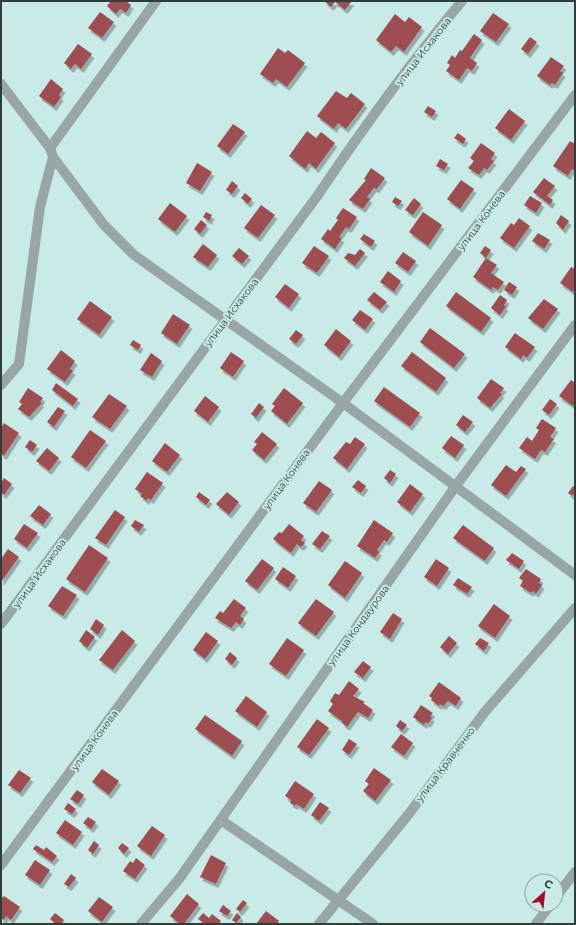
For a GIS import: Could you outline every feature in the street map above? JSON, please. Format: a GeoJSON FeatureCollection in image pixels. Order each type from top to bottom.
{"type":"FeatureCollection","features":[{"type":"Feature","properties":{"kind":"street"},"geometry":{"type":"LineString","coordinates":[[1,385],[19,364],[40,207],[51,153],[156,1]]}},
{"type":"Feature","properties":{"kind":"street","name":"улица Исхакова"},"geometry":{"type":"LineString","coordinates":[[1,624],[318,195],[351,146],[435,34],[462,1]]}},
{"type":"Feature","properties":{"kind":"street"},"geometry":{"type":"LineString","coordinates":[[1,84],[104,225],[134,255],[343,402],[575,575]]}},
{"type":"Feature","properties":{"kind":"street","name":"улица Конева"},"geometry":{"type":"LineString","coordinates":[[1,865],[343,402],[575,95]]}},
{"type":"Feature","properties":{"kind":"street","name":"улица Кондаурова"},"geometry":{"type":"LineString","coordinates":[[141,924],[179,879],[456,487],[575,325]]}},
{"type":"Feature","properties":{"kind":"street","name":"улица Кравченко"},"geometry":{"type":"LineString","coordinates":[[319,924],[408,815],[484,713],[575,608]]}},
{"type":"Feature","properties":{"kind":"street"},"geometry":{"type":"LineString","coordinates":[[221,820],[373,924]]}},
{"type":"Feature","properties":{"kind":"street"},"geometry":{"type":"LineString","coordinates":[[564,886],[575,872]]}},
{"type":"Feature","properties":{"kind":"street"},"geometry":{"type":"LineString","coordinates":[[536,924],[544,913]]}},
{"type":"Feature","properties":{"kind":"building"},"geometry":{"type":"Polygon","coordinates":[[[111,1],[126,1],[131,5],[126,13],[120,9],[116,14],[107,6],[111,1]]]}},
{"type":"Feature","properties":{"kind":"building"},"geometry":{"type":"Polygon","coordinates":[[[324,1],[352,1],[345,10],[335,2],[331,7],[324,1]]]}},
{"type":"Feature","properties":{"kind":"building"},"geometry":{"type":"Polygon","coordinates":[[[100,12],[114,22],[102,38],[88,28],[100,12]]]}},
{"type":"Feature","properties":{"kind":"building"},"geometry":{"type":"Polygon","coordinates":[[[493,13],[509,24],[496,42],[480,31],[493,13]]]}},
{"type":"Feature","properties":{"kind":"building"},"geometry":{"type":"Polygon","coordinates":[[[395,14],[405,22],[409,17],[422,27],[404,52],[396,46],[391,52],[376,40],[395,14]]]}},
{"type":"Feature","properties":{"kind":"building"},"geometry":{"type":"Polygon","coordinates":[[[474,34],[482,40],[470,58],[477,63],[472,71],[467,68],[459,80],[446,71],[450,65],[447,63],[452,55],[455,58],[460,50],[462,51],[474,34]]]}},
{"type":"Feature","properties":{"kind":"building"},"geometry":{"type":"Polygon","coordinates":[[[530,37],[537,42],[528,54],[521,49],[530,37]]]}},
{"type":"Feature","properties":{"kind":"building"},"geometry":{"type":"Polygon","coordinates":[[[78,44],[92,54],[81,69],[75,64],[71,69],[64,63],[78,44]]]}},
{"type":"Feature","properties":{"kind":"building"},"geometry":{"type":"Polygon","coordinates":[[[278,48],[285,53],[288,50],[305,63],[287,87],[276,79],[273,83],[260,74],[278,48]]]}},
{"type":"Feature","properties":{"kind":"building"},"geometry":{"type":"Polygon","coordinates":[[[551,57],[564,66],[560,71],[563,73],[555,85],[552,83],[550,85],[537,76],[551,57]]]}},
{"type":"Feature","properties":{"kind":"building"},"geometry":{"type":"Polygon","coordinates":[[[51,79],[63,89],[59,95],[61,97],[54,107],[39,96],[51,79]]]}},
{"type":"Feature","properties":{"kind":"building"},"geometry":{"type":"Polygon","coordinates":[[[336,91],[347,98],[351,93],[365,104],[346,129],[338,123],[334,129],[317,116],[336,91]]]}},
{"type":"Feature","properties":{"kind":"building"},"geometry":{"type":"Polygon","coordinates":[[[428,106],[436,111],[432,117],[424,112],[428,106]]]}},
{"type":"Feature","properties":{"kind":"building"},"geometry":{"type":"Polygon","coordinates":[[[509,109],[525,121],[511,140],[495,128],[509,109]]]}},
{"type":"Feature","properties":{"kind":"building"},"geometry":{"type":"Polygon","coordinates":[[[233,124],[245,132],[228,154],[217,146],[233,124]]]}},
{"type":"Feature","properties":{"kind":"building"},"geometry":{"type":"Polygon","coordinates":[[[307,131],[316,138],[321,132],[335,143],[316,169],[309,163],[305,169],[289,156],[307,131]]]}},
{"type":"Feature","properties":{"kind":"building"},"geometry":{"type":"Polygon","coordinates":[[[458,133],[466,139],[463,144],[454,138],[458,133]]]}},
{"type":"Feature","properties":{"kind":"building"},"geometry":{"type":"Polygon","coordinates":[[[570,141],[575,144],[575,171],[572,169],[568,176],[553,166],[570,141]]]}},
{"type":"Feature","properties":{"kind":"building"},"geometry":{"type":"Polygon","coordinates":[[[481,143],[495,153],[491,159],[494,161],[487,170],[484,168],[479,175],[468,168],[474,161],[470,158],[481,143]]]}},
{"type":"Feature","properties":{"kind":"building"},"geometry":{"type":"Polygon","coordinates":[[[440,159],[448,164],[444,170],[436,166],[440,159]]]}},
{"type":"Feature","properties":{"kind":"building"},"geometry":{"type":"Polygon","coordinates":[[[197,163],[212,172],[200,191],[186,183],[197,163]]]}},
{"type":"Feature","properties":{"kind":"building"},"geometry":{"type":"Polygon","coordinates":[[[371,168],[385,178],[377,189],[374,188],[367,197],[370,199],[363,209],[349,200],[366,180],[364,179],[371,168]]]}},
{"type":"Feature","properties":{"kind":"building"},"geometry":{"type":"Polygon","coordinates":[[[544,178],[555,186],[547,196],[553,200],[550,205],[533,192],[544,178]]]}},
{"type":"Feature","properties":{"kind":"building"},"geometry":{"type":"Polygon","coordinates":[[[461,180],[474,189],[460,209],[447,199],[461,180]]]}},
{"type":"Feature","properties":{"kind":"building"},"geometry":{"type":"Polygon","coordinates":[[[232,181],[238,186],[232,194],[226,190],[232,181]]]}},
{"type":"Feature","properties":{"kind":"building"},"geometry":{"type":"Polygon","coordinates":[[[245,193],[252,199],[248,204],[241,198],[245,193]]]}},
{"type":"Feature","properties":{"kind":"building"},"geometry":{"type":"Polygon","coordinates":[[[530,196],[542,203],[536,213],[524,205],[530,196]]]}},
{"type":"Feature","properties":{"kind":"building"},"geometry":{"type":"Polygon","coordinates":[[[395,197],[402,201],[398,206],[392,202],[395,197]]]}},
{"type":"Feature","properties":{"kind":"building"},"geometry":{"type":"Polygon","coordinates":[[[414,198],[421,204],[413,215],[405,210],[414,198]]]}},
{"type":"Feature","properties":{"kind":"building"},"geometry":{"type":"Polygon","coordinates":[[[170,203],[187,216],[175,232],[158,219],[170,203]]]}},
{"type":"Feature","properties":{"kind":"building"},"geometry":{"type":"Polygon","coordinates":[[[261,205],[275,215],[258,238],[244,228],[261,205]]]}},
{"type":"Feature","properties":{"kind":"building"},"geometry":{"type":"Polygon","coordinates":[[[343,208],[357,217],[349,229],[346,227],[339,237],[342,238],[335,249],[321,239],[328,229],[330,231],[338,220],[336,218],[343,208]]]}},
{"type":"Feature","properties":{"kind":"building"},"geometry":{"type":"Polygon","coordinates":[[[206,212],[212,215],[209,221],[203,217],[206,212]]]}},
{"type":"Feature","properties":{"kind":"building"},"geometry":{"type":"Polygon","coordinates":[[[423,212],[442,225],[428,246],[409,232],[423,212]]]}},
{"type":"Feature","properties":{"kind":"building"},"geometry":{"type":"Polygon","coordinates":[[[561,215],[569,221],[563,230],[556,223],[561,215]]]}},
{"type":"Feature","properties":{"kind":"building"},"geometry":{"type":"Polygon","coordinates":[[[519,218],[530,226],[514,248],[500,238],[511,223],[514,225],[519,218]]]}},
{"type":"Feature","properties":{"kind":"building"},"geometry":{"type":"Polygon","coordinates":[[[201,220],[207,225],[200,234],[194,229],[201,220]]]}},
{"type":"Feature","properties":{"kind":"building"},"geometry":{"type":"Polygon","coordinates":[[[538,233],[550,240],[544,249],[532,241],[538,233]]]}},
{"type":"Feature","properties":{"kind":"building"},"geometry":{"type":"Polygon","coordinates":[[[364,234],[375,241],[371,247],[360,239],[364,234]]]}},
{"type":"Feature","properties":{"kind":"building"},"geometry":{"type":"Polygon","coordinates":[[[203,244],[217,255],[208,267],[193,257],[203,244]]]}},
{"type":"Feature","properties":{"kind":"building"},"geometry":{"type":"Polygon","coordinates":[[[314,246],[329,256],[317,273],[302,263],[314,246]]]}},
{"type":"Feature","properties":{"kind":"building"},"geometry":{"type":"Polygon","coordinates":[[[485,246],[491,250],[486,258],[480,253],[485,246]]]}},
{"type":"Feature","properties":{"kind":"building"},"geometry":{"type":"Polygon","coordinates":[[[239,248],[249,256],[242,264],[232,256],[239,248]]]}},
{"type":"Feature","properties":{"kind":"building"},"geometry":{"type":"Polygon","coordinates":[[[360,249],[365,253],[355,266],[344,258],[348,253],[355,255],[360,249]]]}},
{"type":"Feature","properties":{"kind":"building"},"geometry":{"type":"Polygon","coordinates":[[[403,252],[416,261],[408,272],[395,263],[403,252]]]}},
{"type":"Feature","properties":{"kind":"building"},"geometry":{"type":"Polygon","coordinates":[[[486,258],[497,265],[491,273],[504,282],[498,290],[493,287],[491,290],[473,277],[486,258]]]}},
{"type":"Feature","properties":{"kind":"building"},"geometry":{"type":"Polygon","coordinates":[[[571,267],[575,269],[575,289],[573,292],[560,283],[571,267]]]}},
{"type":"Feature","properties":{"kind":"building"},"geometry":{"type":"Polygon","coordinates":[[[388,271],[401,281],[394,292],[380,282],[388,271]]]}},
{"type":"Feature","properties":{"kind":"building"},"geometry":{"type":"Polygon","coordinates":[[[509,282],[517,287],[512,295],[504,290],[509,282]]]}},
{"type":"Feature","properties":{"kind":"building"},"geometry":{"type":"Polygon","coordinates":[[[285,284],[299,294],[289,308],[275,297],[285,284]]]}},
{"type":"Feature","properties":{"kind":"building"},"geometry":{"type":"Polygon","coordinates":[[[374,292],[387,302],[380,310],[367,300],[374,292]]]}},
{"type":"Feature","properties":{"kind":"building"},"geometry":{"type":"Polygon","coordinates":[[[456,292],[491,318],[481,332],[446,306],[456,292]]]}},
{"type":"Feature","properties":{"kind":"building"},"geometry":{"type":"Polygon","coordinates":[[[500,295],[507,300],[504,305],[506,307],[500,315],[491,308],[500,295]]]}},
{"type":"Feature","properties":{"kind":"building"},"geometry":{"type":"Polygon","coordinates":[[[544,299],[558,309],[543,329],[528,318],[544,299]]]}},
{"type":"Feature","properties":{"kind":"building"},"geometry":{"type":"Polygon","coordinates":[[[90,301],[112,317],[99,335],[77,319],[90,301]]]}},
{"type":"Feature","properties":{"kind":"building"},"geometry":{"type":"Polygon","coordinates":[[[360,310],[373,319],[365,330],[352,320],[360,310]]]}},
{"type":"Feature","properties":{"kind":"building"},"geometry":{"type":"Polygon","coordinates":[[[173,314],[190,325],[177,344],[161,333],[173,314]]]}},
{"type":"Feature","properties":{"kind":"building"},"geometry":{"type":"Polygon","coordinates":[[[430,328],[465,354],[454,368],[420,342],[430,328]]]}},
{"type":"Feature","properties":{"kind":"building"},"geometry":{"type":"Polygon","coordinates":[[[336,329],[351,341],[339,357],[324,345],[336,329]]]}},
{"type":"Feature","properties":{"kind":"building"},"geometry":{"type":"Polygon","coordinates":[[[296,330],[303,335],[296,344],[289,339],[296,330]]]}},
{"type":"Feature","properties":{"kind":"building"},"geometry":{"type":"Polygon","coordinates":[[[515,333],[535,347],[527,358],[523,355],[521,359],[505,347],[515,333]]]}},
{"type":"Feature","properties":{"kind":"building"},"geometry":{"type":"Polygon","coordinates":[[[133,340],[141,345],[138,350],[130,345],[133,340]]]}},
{"type":"Feature","properties":{"kind":"building"},"geometry":{"type":"Polygon","coordinates":[[[61,350],[75,361],[70,369],[73,371],[65,382],[47,369],[61,350]]]}},
{"type":"Feature","properties":{"kind":"building"},"geometry":{"type":"Polygon","coordinates":[[[231,352],[244,361],[233,377],[220,368],[231,352]]]}},
{"type":"Feature","properties":{"kind":"building"},"geometry":{"type":"Polygon","coordinates":[[[412,352],[446,378],[436,392],[401,366],[412,352]]]}},
{"type":"Feature","properties":{"kind":"building"},"geometry":{"type":"Polygon","coordinates":[[[151,353],[162,361],[152,377],[140,370],[151,353]]]}},
{"type":"Feature","properties":{"kind":"building"},"geometry":{"type":"Polygon","coordinates":[[[491,379],[504,388],[500,393],[502,394],[490,408],[477,398],[491,379]]]}},
{"type":"Feature","properties":{"kind":"building"},"geometry":{"type":"Polygon","coordinates":[[[571,380],[575,383],[575,403],[573,406],[559,396],[571,380]]]}},
{"type":"Feature","properties":{"kind":"building"},"geometry":{"type":"Polygon","coordinates":[[[56,383],[78,399],[73,406],[52,390],[56,383]]]}},
{"type":"Feature","properties":{"kind":"building"},"geometry":{"type":"Polygon","coordinates":[[[384,387],[420,413],[410,427],[374,401],[384,387]]]}},
{"type":"Feature","properties":{"kind":"building"},"geometry":{"type":"Polygon","coordinates":[[[28,388],[43,398],[40,402],[42,403],[29,417],[18,409],[22,404],[19,402],[28,388]]]}},
{"type":"Feature","properties":{"kind":"building"},"geometry":{"type":"Polygon","coordinates":[[[284,388],[303,403],[287,424],[271,411],[275,406],[272,404],[284,388]]]}},
{"type":"Feature","properties":{"kind":"building"},"geometry":{"type":"Polygon","coordinates":[[[109,394],[127,406],[110,429],[92,417],[109,394]]]}},
{"type":"Feature","properties":{"kind":"building"},"geometry":{"type":"Polygon","coordinates":[[[205,396],[219,407],[208,422],[194,411],[205,396]]]}},
{"type":"Feature","properties":{"kind":"building"},"geometry":{"type":"Polygon","coordinates":[[[550,399],[557,404],[549,415],[542,410],[550,399]]]}},
{"type":"Feature","properties":{"kind":"building"},"geometry":{"type":"Polygon","coordinates":[[[259,403],[264,407],[256,418],[251,414],[259,403]]]}},
{"type":"Feature","properties":{"kind":"building"},"geometry":{"type":"Polygon","coordinates":[[[58,407],[65,411],[54,427],[47,422],[58,407]]]}},
{"type":"Feature","properties":{"kind":"building"},"geometry":{"type":"Polygon","coordinates":[[[463,415],[473,422],[465,432],[456,425],[463,415]]]}},
{"type":"Feature","properties":{"kind":"building"},"geometry":{"type":"Polygon","coordinates":[[[542,419],[556,428],[550,437],[554,439],[545,452],[541,450],[535,459],[519,448],[527,437],[532,441],[539,430],[536,428],[542,419]]]}},
{"type":"Feature","properties":{"kind":"building"},"geometry":{"type":"Polygon","coordinates":[[[4,423],[19,433],[4,456],[1,454],[1,428],[4,423]]]}},
{"type":"Feature","properties":{"kind":"building"},"geometry":{"type":"Polygon","coordinates":[[[90,430],[106,441],[86,468],[71,457],[90,430]]]}},
{"type":"Feature","properties":{"kind":"building"},"geometry":{"type":"Polygon","coordinates":[[[262,432],[277,444],[264,460],[252,450],[257,444],[254,442],[262,432]]]}},
{"type":"Feature","properties":{"kind":"building"},"geometry":{"type":"Polygon","coordinates":[[[451,436],[464,445],[455,458],[442,448],[451,436]]]}},
{"type":"Feature","properties":{"kind":"building"},"geometry":{"type":"Polygon","coordinates":[[[355,437],[365,444],[347,469],[333,458],[346,442],[350,444],[355,437]]]}},
{"type":"Feature","properties":{"kind":"building"},"geometry":{"type":"Polygon","coordinates":[[[30,440],[37,445],[32,452],[25,447],[30,440]]]}},
{"type":"Feature","properties":{"kind":"building"},"geometry":{"type":"Polygon","coordinates":[[[165,443],[180,455],[167,472],[152,461],[165,443]]]}},
{"type":"Feature","properties":{"kind":"building"},"geometry":{"type":"Polygon","coordinates":[[[47,448],[59,458],[49,471],[36,461],[47,448]]]}},
{"type":"Feature","properties":{"kind":"building"},"geometry":{"type":"Polygon","coordinates":[[[506,465],[516,472],[521,466],[526,469],[506,496],[491,485],[506,465]]]}},
{"type":"Feature","properties":{"kind":"building"},"geometry":{"type":"Polygon","coordinates":[[[390,470],[396,474],[390,483],[384,478],[390,470]]]}},
{"type":"Feature","properties":{"kind":"building"},"geometry":{"type":"Polygon","coordinates":[[[147,472],[163,483],[151,500],[148,498],[147,501],[140,496],[142,494],[135,489],[147,472]]]}},
{"type":"Feature","properties":{"kind":"building"},"geometry":{"type":"Polygon","coordinates":[[[4,478],[12,484],[4,495],[1,493],[1,483],[4,478]]]}},
{"type":"Feature","properties":{"kind":"building"},"geometry":{"type":"Polygon","coordinates":[[[358,480],[366,486],[361,493],[352,487],[358,480]]]}},
{"type":"Feature","properties":{"kind":"building"},"geometry":{"type":"Polygon","coordinates":[[[319,481],[332,490],[316,512],[303,503],[319,481]]]}},
{"type":"Feature","properties":{"kind":"building"},"geometry":{"type":"Polygon","coordinates":[[[410,484],[423,494],[410,512],[397,502],[410,484]]]}},
{"type":"Feature","properties":{"kind":"building"},"geometry":{"type":"Polygon","coordinates":[[[573,486],[575,488],[575,492],[572,496],[568,493],[573,486]]]}},
{"type":"Feature","properties":{"kind":"building"},"geometry":{"type":"Polygon","coordinates":[[[199,492],[210,500],[206,505],[196,497],[199,492]]]}},
{"type":"Feature","properties":{"kind":"building"},"geometry":{"type":"Polygon","coordinates":[[[227,492],[239,502],[229,515],[216,504],[227,492]]]}},
{"type":"Feature","properties":{"kind":"building"},"geometry":{"type":"Polygon","coordinates":[[[39,505],[51,514],[43,525],[30,516],[39,505]]]}},
{"type":"Feature","properties":{"kind":"building"},"geometry":{"type":"Polygon","coordinates":[[[115,510],[125,517],[106,545],[95,538],[115,510]]]}},
{"type":"Feature","properties":{"kind":"building"},"geometry":{"type":"Polygon","coordinates":[[[135,520],[144,525],[139,532],[131,526],[135,520]]]}},
{"type":"Feature","properties":{"kind":"building"},"geometry":{"type":"Polygon","coordinates":[[[374,520],[393,533],[387,542],[384,540],[377,550],[379,552],[375,558],[357,546],[374,520]]]}},
{"type":"Feature","properties":{"kind":"building"},"geometry":{"type":"Polygon","coordinates":[[[24,524],[38,533],[27,548],[14,539],[24,524]]]}},
{"type":"Feature","properties":{"kind":"building"},"geometry":{"type":"Polygon","coordinates":[[[289,524],[304,536],[301,540],[305,543],[301,547],[297,544],[291,553],[273,539],[279,532],[282,533],[289,524]]]}},
{"type":"Feature","properties":{"kind":"building"},"geometry":{"type":"Polygon","coordinates":[[[463,525],[494,548],[485,561],[453,538],[463,525]]]}},
{"type":"Feature","properties":{"kind":"building"},"geometry":{"type":"Polygon","coordinates":[[[322,531],[330,536],[320,549],[312,544],[322,531]]]}},
{"type":"Feature","properties":{"kind":"building"},"geometry":{"type":"Polygon","coordinates":[[[89,545],[108,558],[85,592],[66,579],[89,545]]]}},
{"type":"Feature","properties":{"kind":"building"},"geometry":{"type":"Polygon","coordinates":[[[8,549],[19,557],[1,582],[1,559],[8,549]]]}},
{"type":"Feature","properties":{"kind":"building"},"geometry":{"type":"Polygon","coordinates":[[[512,553],[524,561],[519,569],[506,560],[512,553]]]}},
{"type":"Feature","properties":{"kind":"building"},"geometry":{"type":"Polygon","coordinates":[[[262,559],[274,568],[257,590],[245,581],[262,559]]]}},
{"type":"Feature","properties":{"kind":"building"},"geometry":{"type":"Polygon","coordinates":[[[436,559],[449,568],[437,586],[424,577],[436,559]]]}},
{"type":"Feature","properties":{"kind":"building"},"geometry":{"type":"Polygon","coordinates":[[[345,561],[362,573],[345,598],[328,585],[345,561]]]}},
{"type":"Feature","properties":{"kind":"building"},"geometry":{"type":"Polygon","coordinates":[[[283,567],[296,576],[288,588],[275,579],[283,567]]]}},
{"type":"Feature","properties":{"kind":"building"},"geometry":{"type":"Polygon","coordinates":[[[526,569],[541,579],[539,583],[542,585],[536,594],[533,591],[531,593],[520,586],[523,581],[519,578],[526,569]]]}},
{"type":"Feature","properties":{"kind":"building"},"geometry":{"type":"Polygon","coordinates":[[[458,578],[472,587],[467,594],[453,585],[458,578]]]}},
{"type":"Feature","properties":{"kind":"building"},"geometry":{"type":"Polygon","coordinates":[[[62,586],[77,595],[63,616],[48,606],[62,586]]]}},
{"type":"Feature","properties":{"kind":"building"},"geometry":{"type":"Polygon","coordinates":[[[234,599],[246,608],[240,616],[244,619],[240,625],[236,622],[231,628],[215,618],[220,611],[223,613],[234,599]]]}},
{"type":"Feature","properties":{"kind":"building"},"geometry":{"type":"Polygon","coordinates":[[[316,599],[334,612],[316,636],[298,623],[316,599]]]}},
{"type":"Feature","properties":{"kind":"building"},"geometry":{"type":"Polygon","coordinates":[[[494,604],[510,616],[495,638],[478,626],[494,604]]]}},
{"type":"Feature","properties":{"kind":"building"},"geometry":{"type":"Polygon","coordinates":[[[393,613],[402,619],[390,639],[380,632],[393,613]]]}},
{"type":"Feature","properties":{"kind":"building"},"geometry":{"type":"Polygon","coordinates":[[[96,619],[104,625],[98,635],[90,629],[96,619]]]}},
{"type":"Feature","properties":{"kind":"building"},"geometry":{"type":"Polygon","coordinates":[[[86,630],[95,637],[87,648],[79,641],[86,630]]]}},
{"type":"Feature","properties":{"kind":"building"},"geometry":{"type":"Polygon","coordinates":[[[122,630],[135,641],[113,670],[99,660],[122,630]]]}},
{"type":"Feature","properties":{"kind":"building"},"geometry":{"type":"Polygon","coordinates":[[[206,632],[218,641],[205,659],[193,650],[206,632]]]}},
{"type":"Feature","properties":{"kind":"building"},"geometry":{"type":"Polygon","coordinates":[[[449,636],[457,643],[448,654],[440,647],[449,636]]]}},
{"type":"Feature","properties":{"kind":"building"},"geometry":{"type":"Polygon","coordinates":[[[287,638],[304,650],[286,676],[269,664],[287,638]]]}},
{"type":"Feature","properties":{"kind":"building"},"geometry":{"type":"Polygon","coordinates":[[[480,638],[489,643],[484,651],[475,644],[480,638]]]}},
{"type":"Feature","properties":{"kind":"building"},"geometry":{"type":"Polygon","coordinates":[[[230,652],[237,658],[232,665],[225,659],[230,652]]]}},
{"type":"Feature","properties":{"kind":"building"},"geometry":{"type":"Polygon","coordinates":[[[363,661],[371,667],[363,678],[354,672],[363,661]]]}},
{"type":"Feature","properties":{"kind":"building"},"geometry":{"type":"Polygon","coordinates":[[[349,681],[359,689],[353,696],[365,702],[363,703],[373,710],[368,718],[358,712],[347,727],[342,723],[343,722],[328,711],[333,704],[330,701],[335,693],[339,695],[349,681]]]}},
{"type":"Feature","properties":{"kind":"building"},"geometry":{"type":"Polygon","coordinates":[[[439,682],[461,698],[456,706],[448,701],[443,706],[440,704],[439,706],[431,700],[432,698],[429,696],[439,682]]]}},
{"type":"Feature","properties":{"kind":"building"},"geometry":{"type":"Polygon","coordinates":[[[246,696],[267,712],[257,727],[235,711],[246,696]]]}},
{"type":"Feature","properties":{"kind":"building"},"geometry":{"type":"Polygon","coordinates":[[[421,705],[433,713],[430,716],[432,718],[428,724],[426,722],[424,725],[413,717],[421,705]]]}},
{"type":"Feature","properties":{"kind":"building"},"geometry":{"type":"Polygon","coordinates":[[[205,715],[242,741],[232,756],[195,729],[205,715]]]}},
{"type":"Feature","properties":{"kind":"building"},"geometry":{"type":"Polygon","coordinates":[[[317,719],[329,728],[309,755],[297,747],[317,719]]]}},
{"type":"Feature","properties":{"kind":"building"},"geometry":{"type":"Polygon","coordinates":[[[400,720],[407,725],[402,731],[396,726],[400,720]]]}},
{"type":"Feature","properties":{"kind":"building"},"geometry":{"type":"Polygon","coordinates":[[[401,734],[413,743],[404,756],[391,747],[401,734]]]}},
{"type":"Feature","properties":{"kind":"building"},"geometry":{"type":"Polygon","coordinates":[[[349,739],[357,744],[349,755],[342,750],[349,739]]]}},
{"type":"Feature","properties":{"kind":"building"},"geometry":{"type":"Polygon","coordinates":[[[374,768],[391,780],[375,801],[363,791],[369,784],[365,781],[374,768]]]}},
{"type":"Feature","properties":{"kind":"building"},"geometry":{"type":"Polygon","coordinates":[[[102,769],[119,781],[109,795],[92,782],[102,769]]]}},
{"type":"Feature","properties":{"kind":"building"},"geometry":{"type":"Polygon","coordinates":[[[19,770],[31,778],[20,793],[8,785],[19,770]]]}},
{"type":"Feature","properties":{"kind":"building"},"geometry":{"type":"Polygon","coordinates":[[[295,781],[314,794],[304,809],[296,804],[295,806],[290,803],[291,800],[285,796],[295,781]]]}},
{"type":"Feature","properties":{"kind":"building"},"geometry":{"type":"Polygon","coordinates":[[[77,790],[84,795],[78,804],[70,799],[77,790]]]}},
{"type":"Feature","properties":{"kind":"building"},"geometry":{"type":"Polygon","coordinates":[[[320,802],[329,808],[319,821],[311,815],[320,802]]]}},
{"type":"Feature","properties":{"kind":"building"},"geometry":{"type":"Polygon","coordinates":[[[68,803],[76,809],[72,814],[64,809],[68,803]]]}},
{"type":"Feature","properties":{"kind":"building"},"geometry":{"type":"Polygon","coordinates":[[[88,817],[96,822],[91,829],[83,823],[88,817]]]}},
{"type":"Feature","properties":{"kind":"building"},"geometry":{"type":"Polygon","coordinates":[[[65,820],[82,832],[73,845],[56,833],[65,820]]]}},
{"type":"Feature","properties":{"kind":"building"},"geometry":{"type":"Polygon","coordinates":[[[152,826],[165,835],[151,856],[137,846],[152,826]]]}},
{"type":"Feature","properties":{"kind":"building"},"geometry":{"type":"Polygon","coordinates":[[[94,841],[99,845],[93,854],[88,850],[94,841]]]}},
{"type":"Feature","properties":{"kind":"building"},"geometry":{"type":"Polygon","coordinates":[[[122,843],[129,848],[124,854],[118,848],[122,843]]]}},
{"type":"Feature","properties":{"kind":"building"},"geometry":{"type":"Polygon","coordinates":[[[36,845],[44,850],[46,847],[57,856],[52,862],[33,849],[36,845]]]}},
{"type":"Feature","properties":{"kind":"building"},"geometry":{"type":"Polygon","coordinates":[[[211,855],[226,863],[216,884],[200,877],[211,855]]]}},
{"type":"Feature","properties":{"kind":"building"},"geometry":{"type":"Polygon","coordinates":[[[136,858],[145,865],[135,879],[123,871],[130,861],[133,863],[136,858]]]}},
{"type":"Feature","properties":{"kind":"building"},"geometry":{"type":"Polygon","coordinates":[[[35,860],[50,870],[40,885],[25,875],[35,860]]]}},
{"type":"Feature","properties":{"kind":"building"},"geometry":{"type":"Polygon","coordinates":[[[71,874],[76,878],[69,887],[64,884],[71,874]]]}},
{"type":"Feature","properties":{"kind":"building"},"geometry":{"type":"Polygon","coordinates":[[[187,894],[199,904],[184,924],[180,924],[170,916],[187,894]]]}},
{"type":"Feature","properties":{"kind":"building"},"geometry":{"type":"Polygon","coordinates":[[[4,896],[20,907],[11,920],[6,916],[4,920],[1,918],[1,899],[4,896]]]}},
{"type":"Feature","properties":{"kind":"building"},"geometry":{"type":"Polygon","coordinates":[[[99,897],[113,907],[102,922],[88,911],[99,897]]]}},
{"type":"Feature","properties":{"kind":"building"},"geometry":{"type":"Polygon","coordinates":[[[243,900],[247,903],[240,912],[236,909],[243,900]]]}},
{"type":"Feature","properties":{"kind":"building"},"geometry":{"type":"Polygon","coordinates":[[[223,905],[231,911],[227,916],[219,911],[223,905]]]}},
{"type":"Feature","properties":{"kind":"building"},"geometry":{"type":"Polygon","coordinates":[[[266,911],[279,921],[277,924],[256,924],[266,911]]]}},
{"type":"Feature","properties":{"kind":"building"},"geometry":{"type":"Polygon","coordinates":[[[55,913],[64,920],[61,924],[56,924],[50,919],[55,913]]]}},
{"type":"Feature","properties":{"kind":"building"},"geometry":{"type":"Polygon","coordinates":[[[203,913],[209,918],[212,914],[221,921],[218,924],[205,924],[198,919],[203,913]]]}},
{"type":"Feature","properties":{"kind":"building"},"geometry":{"type":"Polygon","coordinates":[[[237,913],[241,917],[236,923],[232,920],[237,913]]]}}]}
